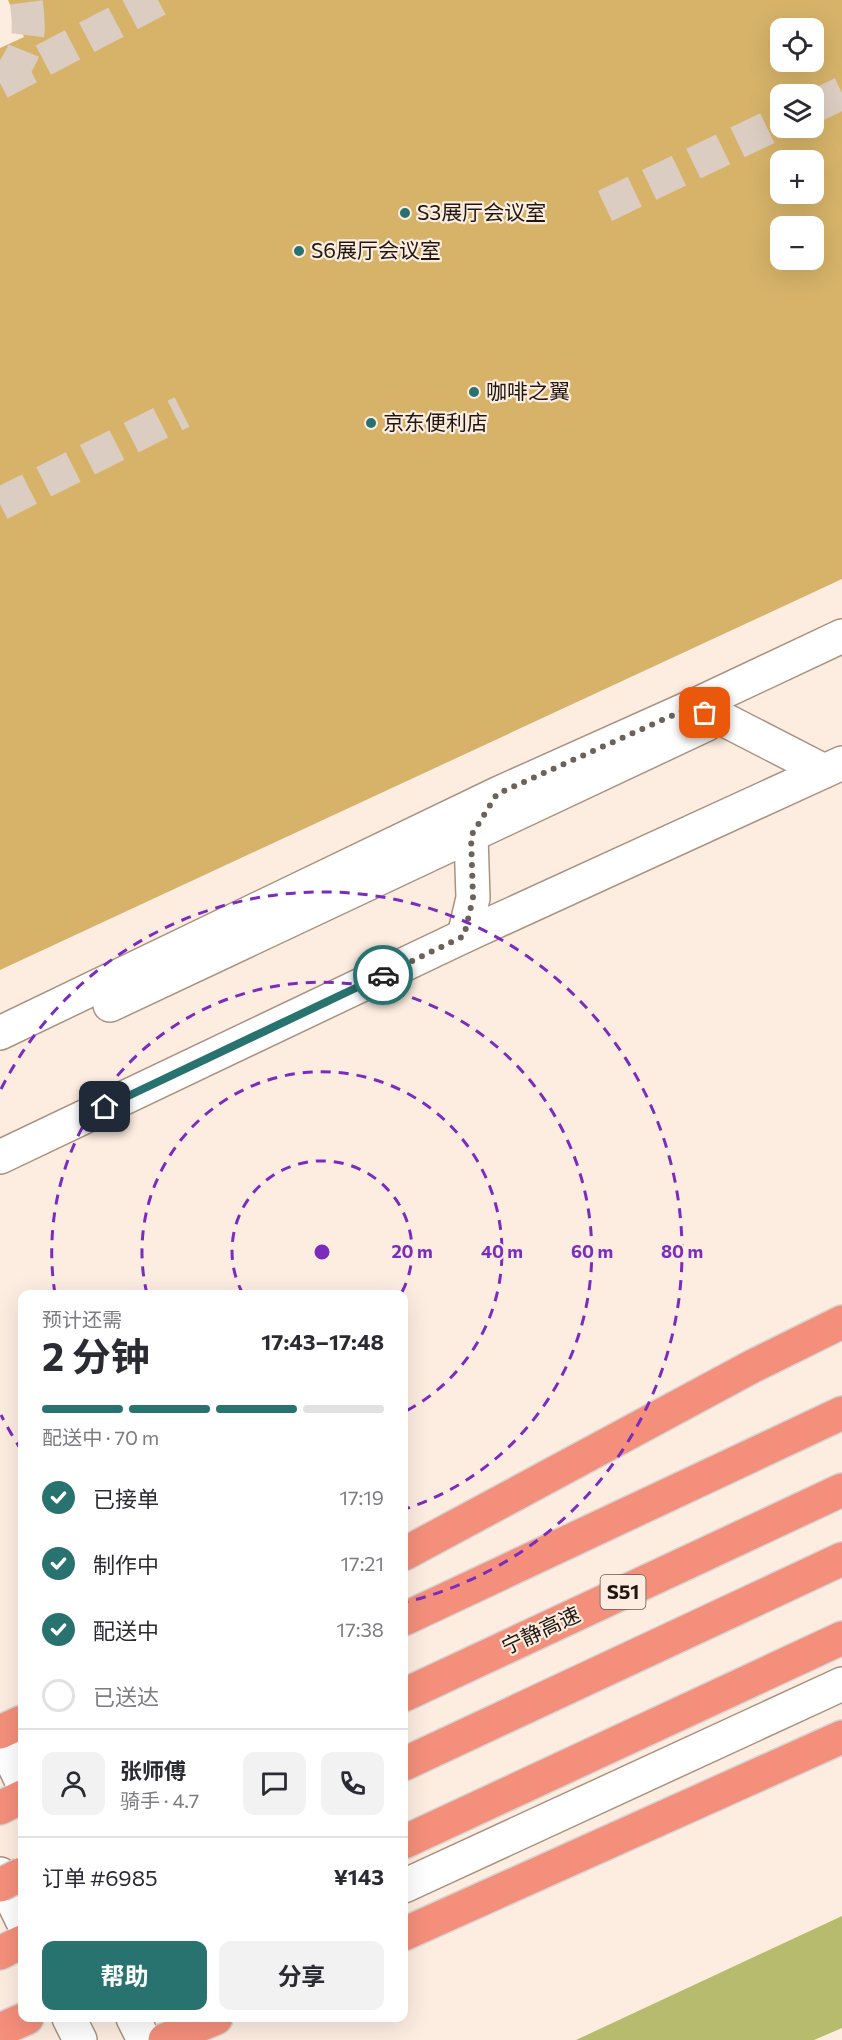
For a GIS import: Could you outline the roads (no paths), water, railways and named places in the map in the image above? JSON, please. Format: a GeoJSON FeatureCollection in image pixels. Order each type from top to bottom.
{"type":"FeatureCollection","features":[{"type":"Feature","properties":{"kind":"highway"},"geometry":{"type":"LineString","coordinates":[[408,1552],[753,1366],[842,1322]]}},
{"type":"Feature","properties":{"kind":"highway"},"geometry":{"type":"LineString","coordinates":[[408,1617],[842,1413]]}},
{"type":"Feature","properties":{"kind":"highway","name":"宁静高速"},"geometry":{"type":"LineString","coordinates":[[408,1693],[842,1490]]}},
{"type":"Feature","properties":{"kind":"highway"},"geometry":{"type":"LineString","coordinates":[[408,1762],[842,1560]]}},
{"type":"Feature","properties":{"kind":"highway"},"geometry":{"type":"LineString","coordinates":[[408,1840],[842,1638]]}},
{"type":"Feature","properties":{"kind":"highway"},"geometry":{"type":"LineString","coordinates":[[0,1733],[18,1724]]}},
{"type":"Feature","properties":{"kind":"highway"},"geometry":{"type":"LineString","coordinates":[[408,1932],[842,1737]]}},
{"type":"Feature","properties":{"kind":"highway"},"geometry":{"type":"LineString","coordinates":[[0,1808],[18,1799]]}},
{"type":"Feature","properties":{"kind":"highway"},"geometry":{"type":"LineString","coordinates":[[0,1885],[18,1876]]}},
{"type":"Feature","properties":{"kind":"highway"},"geometry":{"type":"LineString","coordinates":[[0,1953],[18,1944]]}},
{"type":"Feature","properties":{"kind":"highway"},"geometry":{"type":"LineString","coordinates":[[0,2030],[18,2022]]}},
{"type":"Feature","properties":{"kind":"highway"},"geometry":{"type":"LineString","coordinates":[[165,2040],[207,2022]]}},
{"type":"Feature","properties":{"kind":"street"},"geometry":{"type":"LineString","coordinates":[[0,1033],[497,794],[842,636]]}},
{"type":"Feature","properties":{"kind":"street"},"geometry":{"type":"LineString","coordinates":[[0,1056],[842,661]]}},
{"type":"Feature","properties":{"kind":"street"},"geometry":{"type":"LineString","coordinates":[[689,708],[721,718],[833,767]]}},
{"type":"Feature","properties":{"kind":"street"},"geometry":{"type":"LineString","coordinates":[[0,1157],[464,936],[833,767]]}},
{"type":"Feature","properties":{"kind":"street"},"geometry":{"type":"LineString","coordinates":[[464,936],[473,898],[471,836],[497,794]]}},
{"type":"Feature","properties":{"kind":"street"},"geometry":{"type":"LineString","coordinates":[[408,1884],[842,1684]]}},
{"type":"Feature","properties":{"kind":"street"},"geometry":{"type":"LineString","coordinates":[[0,1733],[18,1773]]}},
{"type":"Feature","properties":{"kind":"street"},"geometry":{"type":"LineString","coordinates":[[0,1874],[18,1912]]}},
{"type":"Feature","properties":{"kind":"street"},"geometry":{"type":"LineString","coordinates":[[71,2022],[80,2040]]}},
{"type":"Feature","properties":{"kind":"street"},"geometry":{"type":"LineString","coordinates":[[135,2022],[144,2040]]}},
{"type":"Feature","properties":{"kind":"tunnel"},"geometry":{"type":"LineString","coordinates":[[7,79],[20,59],[27,42],[26,0]]}},
{"type":"Feature","properties":{"kind":"tunnel"},"geometry":{"type":"LineString","coordinates":[[0,83],[158,0]]}},
{"type":"Feature","properties":{"kind":"tunnel"},"geometry":{"type":"LineString","coordinates":[[824,102],[842,93]]}},
{"type":"Feature","properties":{"kind":"tunnel"},"geometry":{"type":"LineString","coordinates":[[605,206],[770,127]]}},
{"type":"Feature","properties":{"kind":"tunnel"},"geometry":{"type":"LineString","coordinates":[[0,504],[182,412]]}},
{"type":"Feature","properties":{"kind":"place","name":"S3展厅会议室"},"geometry":{"type":"Point","coordinates":[405,213]}},
{"type":"Feature","properties":{"kind":"place","name":"S6展厅会议室"},"geometry":{"type":"Point","coordinates":[299,251]}},
{"type":"Feature","properties":{"kind":"place","name":"咖啡之翼"},"geometry":{"type":"Point","coordinates":[474,392]}},
{"type":"Feature","properties":{"kind":"place","name":"京东便利店"},"geometry":{"type":"Point","coordinates":[371,423]}}]}
